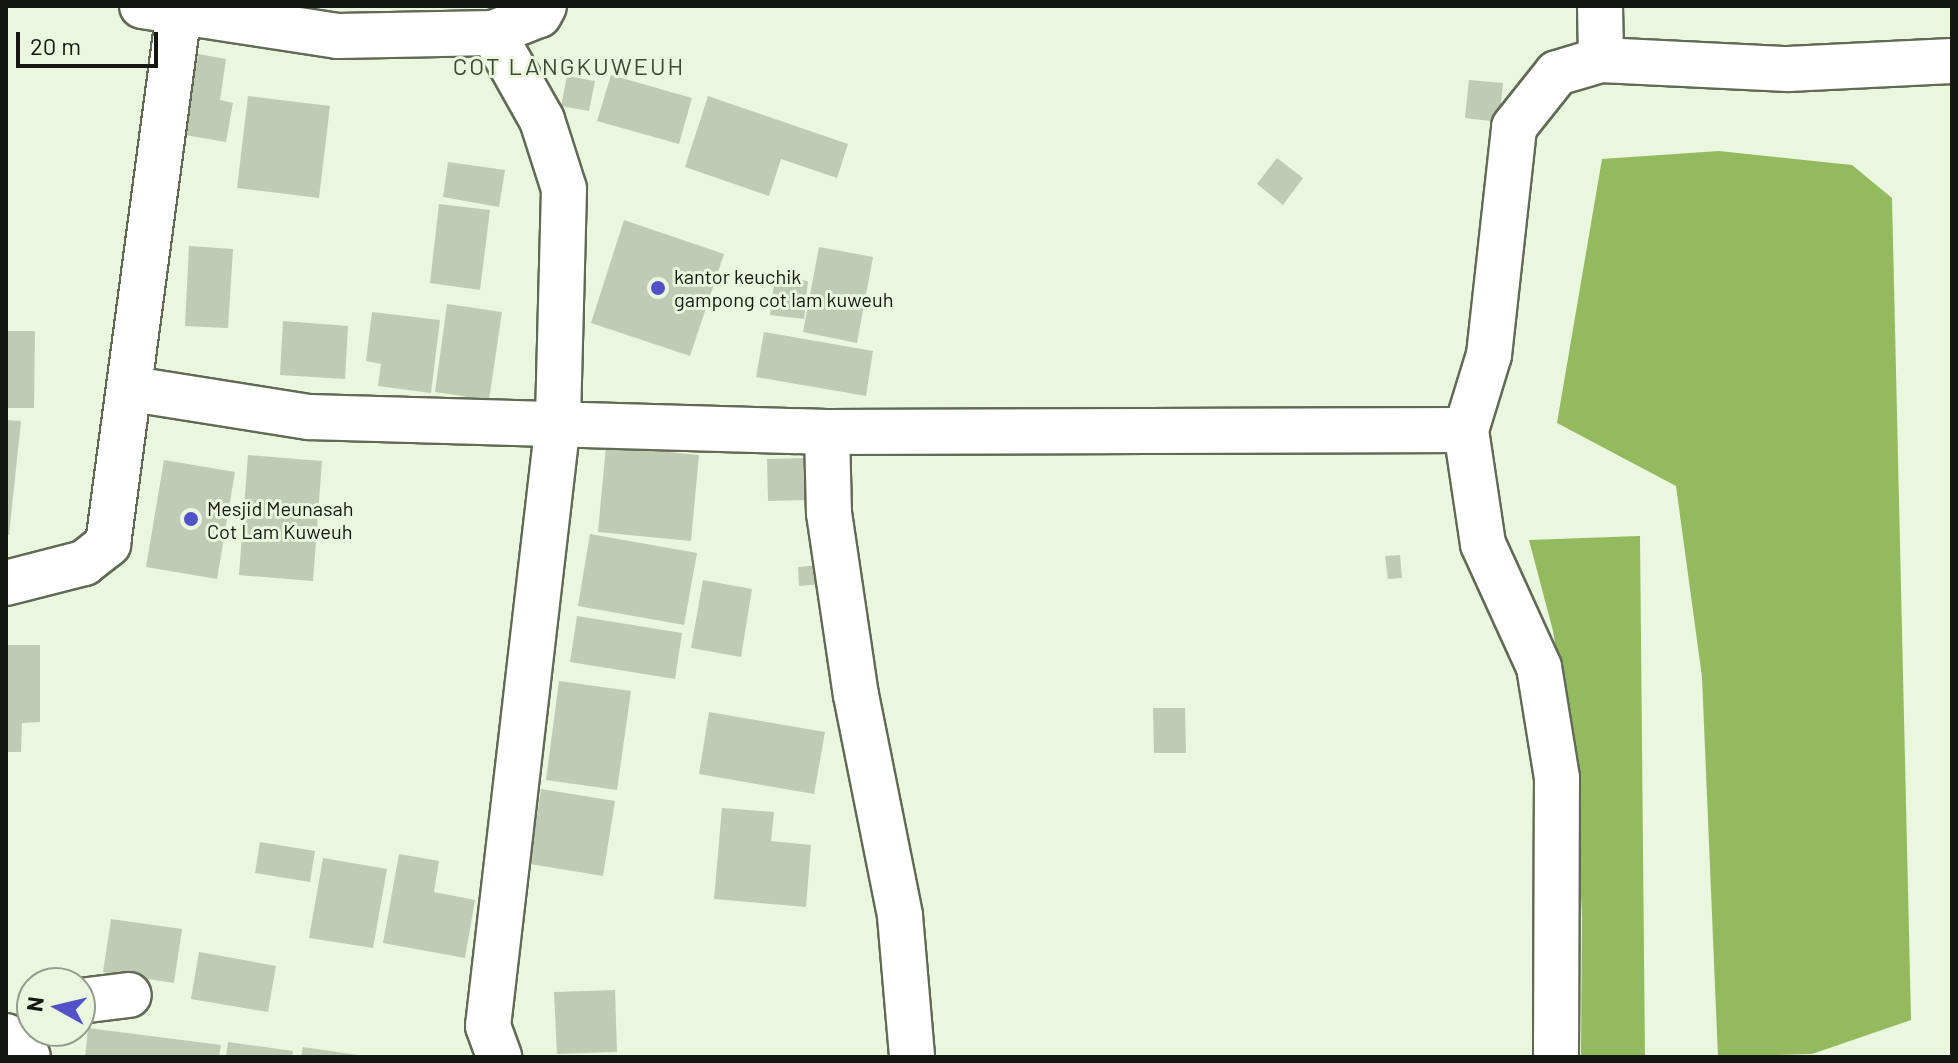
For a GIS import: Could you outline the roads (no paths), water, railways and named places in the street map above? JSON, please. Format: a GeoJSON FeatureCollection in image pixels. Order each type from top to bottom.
{"type":"FeatureCollection","features":[{"type":"Feature","properties":{"kind":"street"},"geometry":{"type":"LineString","coordinates":[[6,583],[84,563],[108,544],[132,389],[160,8],[338,36],[493,33],[539,15],[544,6]]}},
{"type":"Feature","properties":{"kind":"street"},"geometry":{"type":"LineString","coordinates":[[1600,6],[1601,60]]}},
{"type":"Feature","properties":{"kind":"street"},"geometry":{"type":"LineString","coordinates":[[493,33],[542,120],[564,189],[558,422],[488,1026],[499,1057]]}},
{"type":"Feature","properties":{"kind":"street"},"geometry":{"type":"LineString","coordinates":[[1556,1057],[1557,778],[1539,667],[1483,544],[1466,430],[1489,355],[1514,127],[1557,73],[1601,60],[1788,69],[1952,61]]}},
{"type":"Feature","properties":{"kind":"street"},"geometry":{"type":"LineString","coordinates":[[132,389],[309,417],[827,432],[1466,430]]}},
{"type":"Feature","properties":{"kind":"street"},"geometry":{"type":"LineString","coordinates":[[827,432],[829,513],[856,695],[900,916],[912,1057]]}},
{"type":"Feature","properties":{"kind":"street"},"geometry":{"type":"LineString","coordinates":[[96,999],[129,995]]}},
{"type":"Feature","properties":{"kind":"place","name":"kantor keuchik gampong cot lam kuweuh"},"geometry":{"type":"Point","coordinates":[658,288]}},
{"type":"Feature","properties":{"kind":"place","name":"Mesjid Meunasah Cot Lam Kuweuh"},"geometry":{"type":"Point","coordinates":[191,519]}},
{"type":"Feature","properties":{"kind":"district","name":"COT LANGKUWEUH"},"geometry":{"type":"Point","coordinates":[569,66]}}]}
